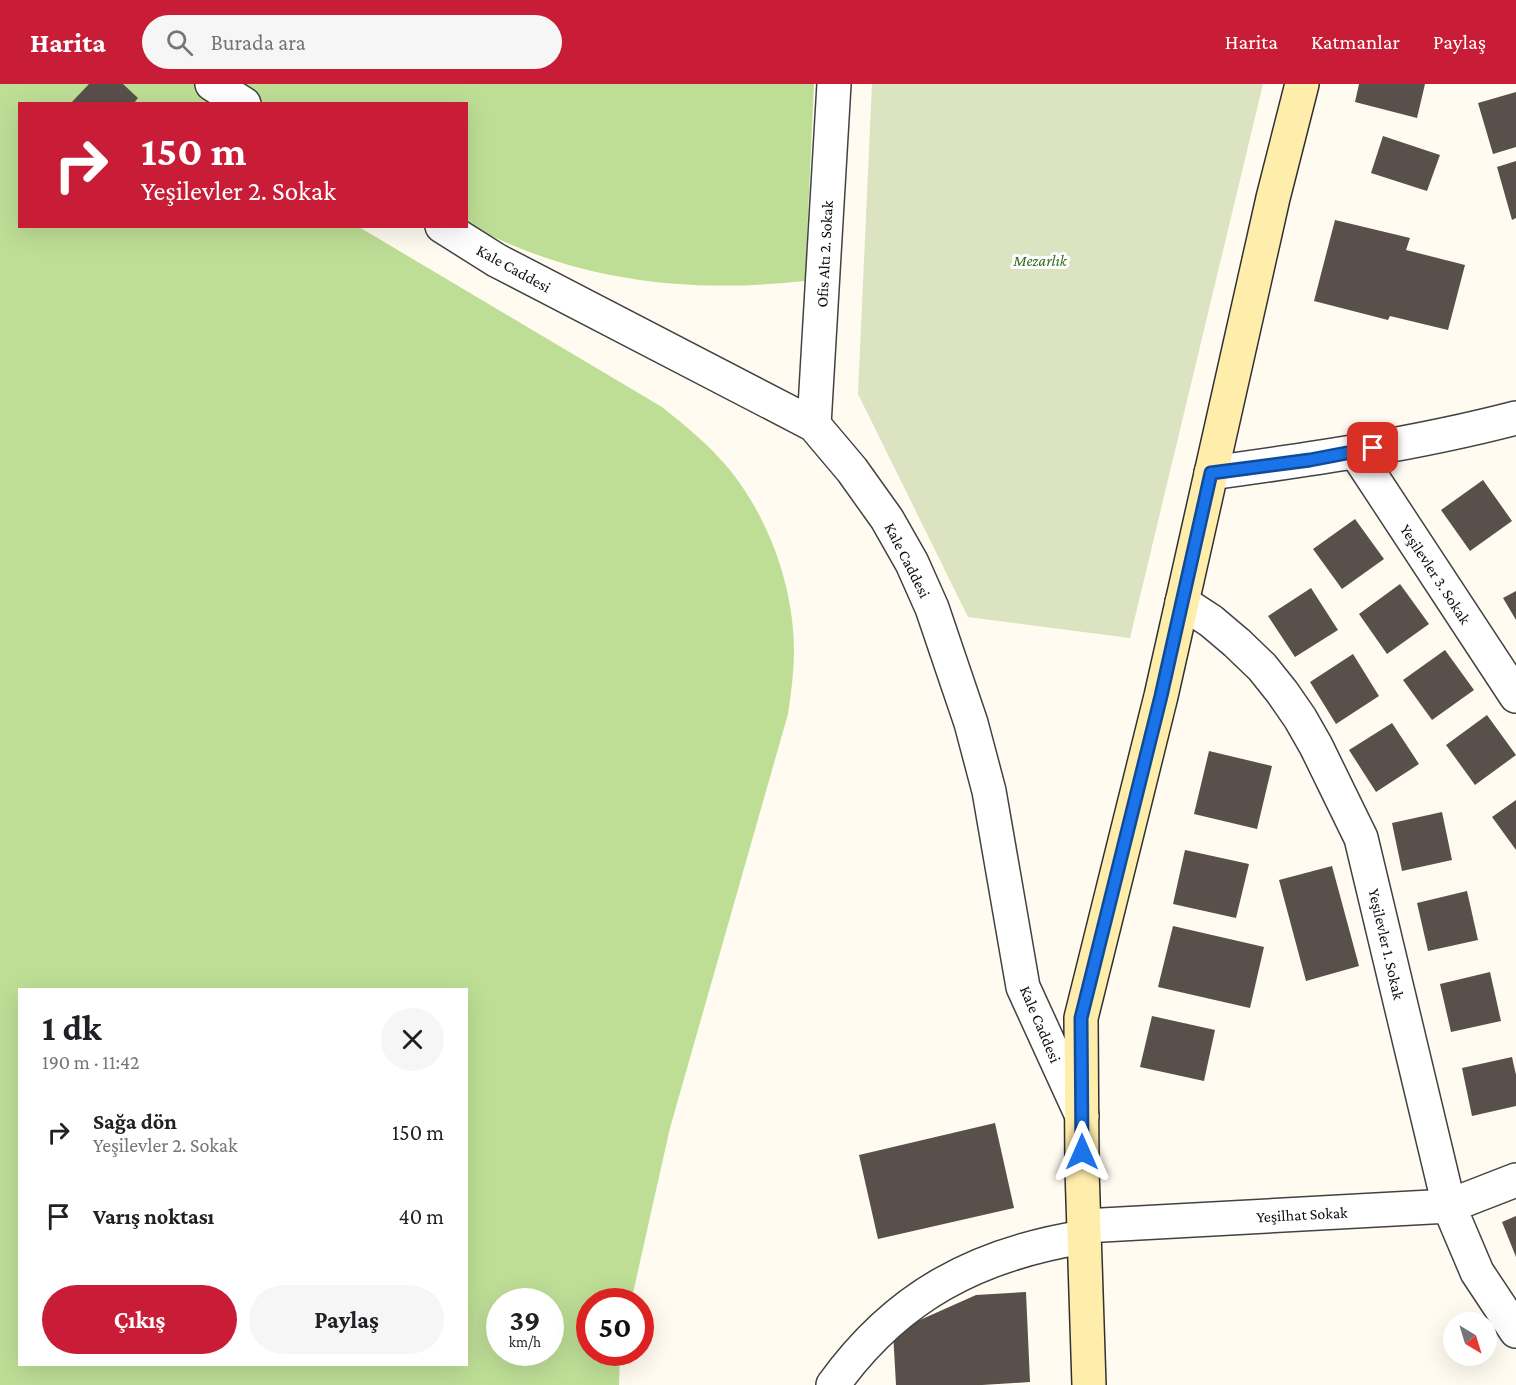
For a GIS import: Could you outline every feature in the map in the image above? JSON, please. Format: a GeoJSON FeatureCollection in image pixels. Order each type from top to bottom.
{"type":"FeatureCollection","features":[{"type":"Feature","properties":{"kind":"main road"},"geometry":{"type":"LineString","coordinates":[[1089,1385],[1081,1018],[1182,602],[1270,209],[1302,84]]}},
{"type":"Feature","properties":{"kind":"street"},"geometry":{"type":"LineString","coordinates":[[212,84],[240,102]]}},
{"type":"Feature","properties":{"kind":"street","name":"Ofis Altı 2. Sokak"},"geometry":{"type":"LineString","coordinates":[[814,425],[834,84]]}},
{"type":"Feature","properties":{"kind":"street","name":"Kale Caddesi"},"geometry":{"type":"LineString","coordinates":[[445,228],[496,260],[814,425],[852,470],[887,519],[912,563],[932,608],[971,723],[989,791],[1023,987],[1082,1116]]}},
{"type":"Feature","properties":{"kind":"street"},"geometry":{"type":"LineString","coordinates":[[1211,473],[1310,460],[1516,418]]}},
{"type":"Feature","properties":{"kind":"street","name":"Yeşilevler 3. Sokak"},"geometry":{"type":"LineString","coordinates":[[1355,451],[1516,696]]}},
{"type":"Feature","properties":{"kind":"street","name":"Yeşilevler 1. Sokak"},"geometry":{"type":"LineString","coordinates":[[1182,602],[1211,621],[1237,643],[1262,667],[1282,692],[1316,746],[1361,838],[1449,1206],[1477,1272],[1516,1331]]}},
{"type":"Feature","properties":{"kind":"street","name":"Yeşilhat Sokak"},"geometry":{"type":"LineString","coordinates":[[833,1385],[873,1336],[902,1310],[969,1269],[1006,1254],[1084,1231],[1449,1206],[1516,1180]]}},
{"type":"Feature","properties":{"kind":"green space"},"geometry":{"type":"Polygon","coordinates":[[[0,84],[814,84],[805,281],[716,286],[632,279],[590,271],[549,259],[468,224],[468,102],[18,102],[18,228],[361,228],[662,407],[697,436],[729,469],[756,509],[767,531],[784,578],[793,627],[793,675],[788,714],[670,1128],[634,1288],[576,1288],[576,1366],[620,1366],[619,1385],[0,1385],[0,84]]]}},
{"type":"Feature","properties":{"kind":"green space","name":"Mezarlık"},"geometry":{"type":"Polygon","coordinates":[[[872,84],[1263,84],[1130,638],[968,617],[858,394],[872,84]]]}},
{"type":"Feature","properties":{"kind":"building"},"geometry":{"type":"Polygon","coordinates":[[[89,84],[123,84],[138,98],[135,102],[72,102],[89,84]]]}},
{"type":"Feature","properties":{"kind":"building"},"geometry":{"type":"Polygon","coordinates":[[[1359,84],[1425,84],[1417,118],[1355,102],[1359,84]]]}},
{"type":"Feature","properties":{"kind":"building"},"geometry":{"type":"Polygon","coordinates":[[[1516,92],[1516,147],[1493,154],[1478,103],[1516,92]]]}},
{"type":"Feature","properties":{"kind":"building"},"geometry":{"type":"Polygon","coordinates":[[[1383,136],[1440,155],[1427,191],[1371,173],[1383,136]]]}},
{"type":"Feature","properties":{"kind":"building"},"geometry":{"type":"Polygon","coordinates":[[[1516,161],[1516,218],[1512,220],[1497,167],[1516,161]]]}},
{"type":"Feature","properties":{"kind":"building"},"geometry":{"type":"Polygon","coordinates":[[[1335,220],[1410,238],[1406,250],[1465,265],[1448,330],[1390,316],[1388,320],[1314,301],[1335,220]]]}},
{"type":"Feature","properties":{"kind":"building"},"geometry":{"type":"Polygon","coordinates":[[[1483,480],[1512,521],[1470,551],[1441,510],[1483,480]]]}},
{"type":"Feature","properties":{"kind":"building"},"geometry":{"type":"Polygon","coordinates":[[[1355,519],[1384,559],[1342,589],[1313,549],[1355,519]]]}},
{"type":"Feature","properties":{"kind":"building"},"geometry":{"type":"Polygon","coordinates":[[[1400,584],[1429,624],[1387,654],[1359,614],[1400,584]]]}},
{"type":"Feature","properties":{"kind":"building"},"geometry":{"type":"Polygon","coordinates":[[[1311,588],[1338,630],[1295,657],[1268,616],[1311,588]]]}},
{"type":"Feature","properties":{"kind":"building"},"geometry":{"type":"Polygon","coordinates":[[[1516,591],[1516,620],[1503,598],[1516,591]]]}},
{"type":"Feature","properties":{"kind":"building"},"geometry":{"type":"Polygon","coordinates":[[[1445,650],[1474,690],[1432,720],[1403,680],[1445,650]]]}},
{"type":"Feature","properties":{"kind":"building"},"geometry":{"type":"Polygon","coordinates":[[[1353,654],[1379,696],[1336,724],[1310,682],[1353,654]]]}},
{"type":"Feature","properties":{"kind":"building"},"geometry":{"type":"Polygon","coordinates":[[[1487,715],[1516,755],[1475,785],[1446,745],[1487,715]]]}},
{"type":"Feature","properties":{"kind":"building"},"geometry":{"type":"Polygon","coordinates":[[[1392,723],[1419,764],[1376,792],[1349,750],[1392,723]]]}},
{"type":"Feature","properties":{"kind":"building"},"geometry":{"type":"Polygon","coordinates":[[[1209,751],[1272,766],[1257,829],[1194,814],[1209,751]]]}},
{"type":"Feature","properties":{"kind":"building"},"geometry":{"type":"Polygon","coordinates":[[[1516,800],[1516,850],[1492,817],[1516,800]]]}},
{"type":"Feature","properties":{"kind":"building"},"geometry":{"type":"Polygon","coordinates":[[[1442,812],[1452,860],[1402,871],[1392,823],[1442,812]]]}},
{"type":"Feature","properties":{"kind":"building"},"geometry":{"type":"Polygon","coordinates":[[[1185,850],[1249,864],[1236,918],[1173,904],[1185,850]]]}},
{"type":"Feature","properties":{"kind":"building"},"geometry":{"type":"Polygon","coordinates":[[[1332,866],[1359,966],[1306,981],[1279,880],[1332,866]]]}},
{"type":"Feature","properties":{"kind":"building"},"geometry":{"type":"Polygon","coordinates":[[[1467,891],[1478,940],[1428,951],[1417,903],[1467,891]]]}},
{"type":"Feature","properties":{"kind":"building"},"geometry":{"type":"Polygon","coordinates":[[[1173,926],[1264,947],[1250,1008],[1158,987],[1173,926]]]}},
{"type":"Feature","properties":{"kind":"building"},"geometry":{"type":"Polygon","coordinates":[[[1490,972],[1501,1021],[1451,1032],[1440,984],[1490,972]]]}},
{"type":"Feature","properties":{"kind":"building"},"geometry":{"type":"Polygon","coordinates":[[[1152,1016],[1215,1030],[1204,1081],[1140,1067],[1152,1016]]]}},
{"type":"Feature","properties":{"kind":"building"},"geometry":{"type":"Polygon","coordinates":[[[1512,1057],[1516,1075],[1516,1106],[1472,1116],[1462,1068],[1512,1057]]]}},
{"type":"Feature","properties":{"kind":"building"},"geometry":{"type":"Polygon","coordinates":[[[995,1123],[1014,1208],[878,1239],[859,1155],[995,1123]]]}},
{"type":"Feature","properties":{"kind":"building"},"geometry":{"type":"Polygon","coordinates":[[[1516,1216],[1516,1257],[1502,1222],[1516,1216]]]}},
{"type":"Feature","properties":{"kind":"building"},"geometry":{"type":"Polygon","coordinates":[[[1026,1292],[1030,1382],[982,1385],[896,1385],[893,1332],[976,1295],[1026,1292]]]}},
{"type":"Feature","properties":{"kind":"route"},"geometry":{"type":"LineString","coordinates":[[1082,1152],[1081,1018],[1161,696],[1211,473],[1310,460],[1373,448]]}}]}
